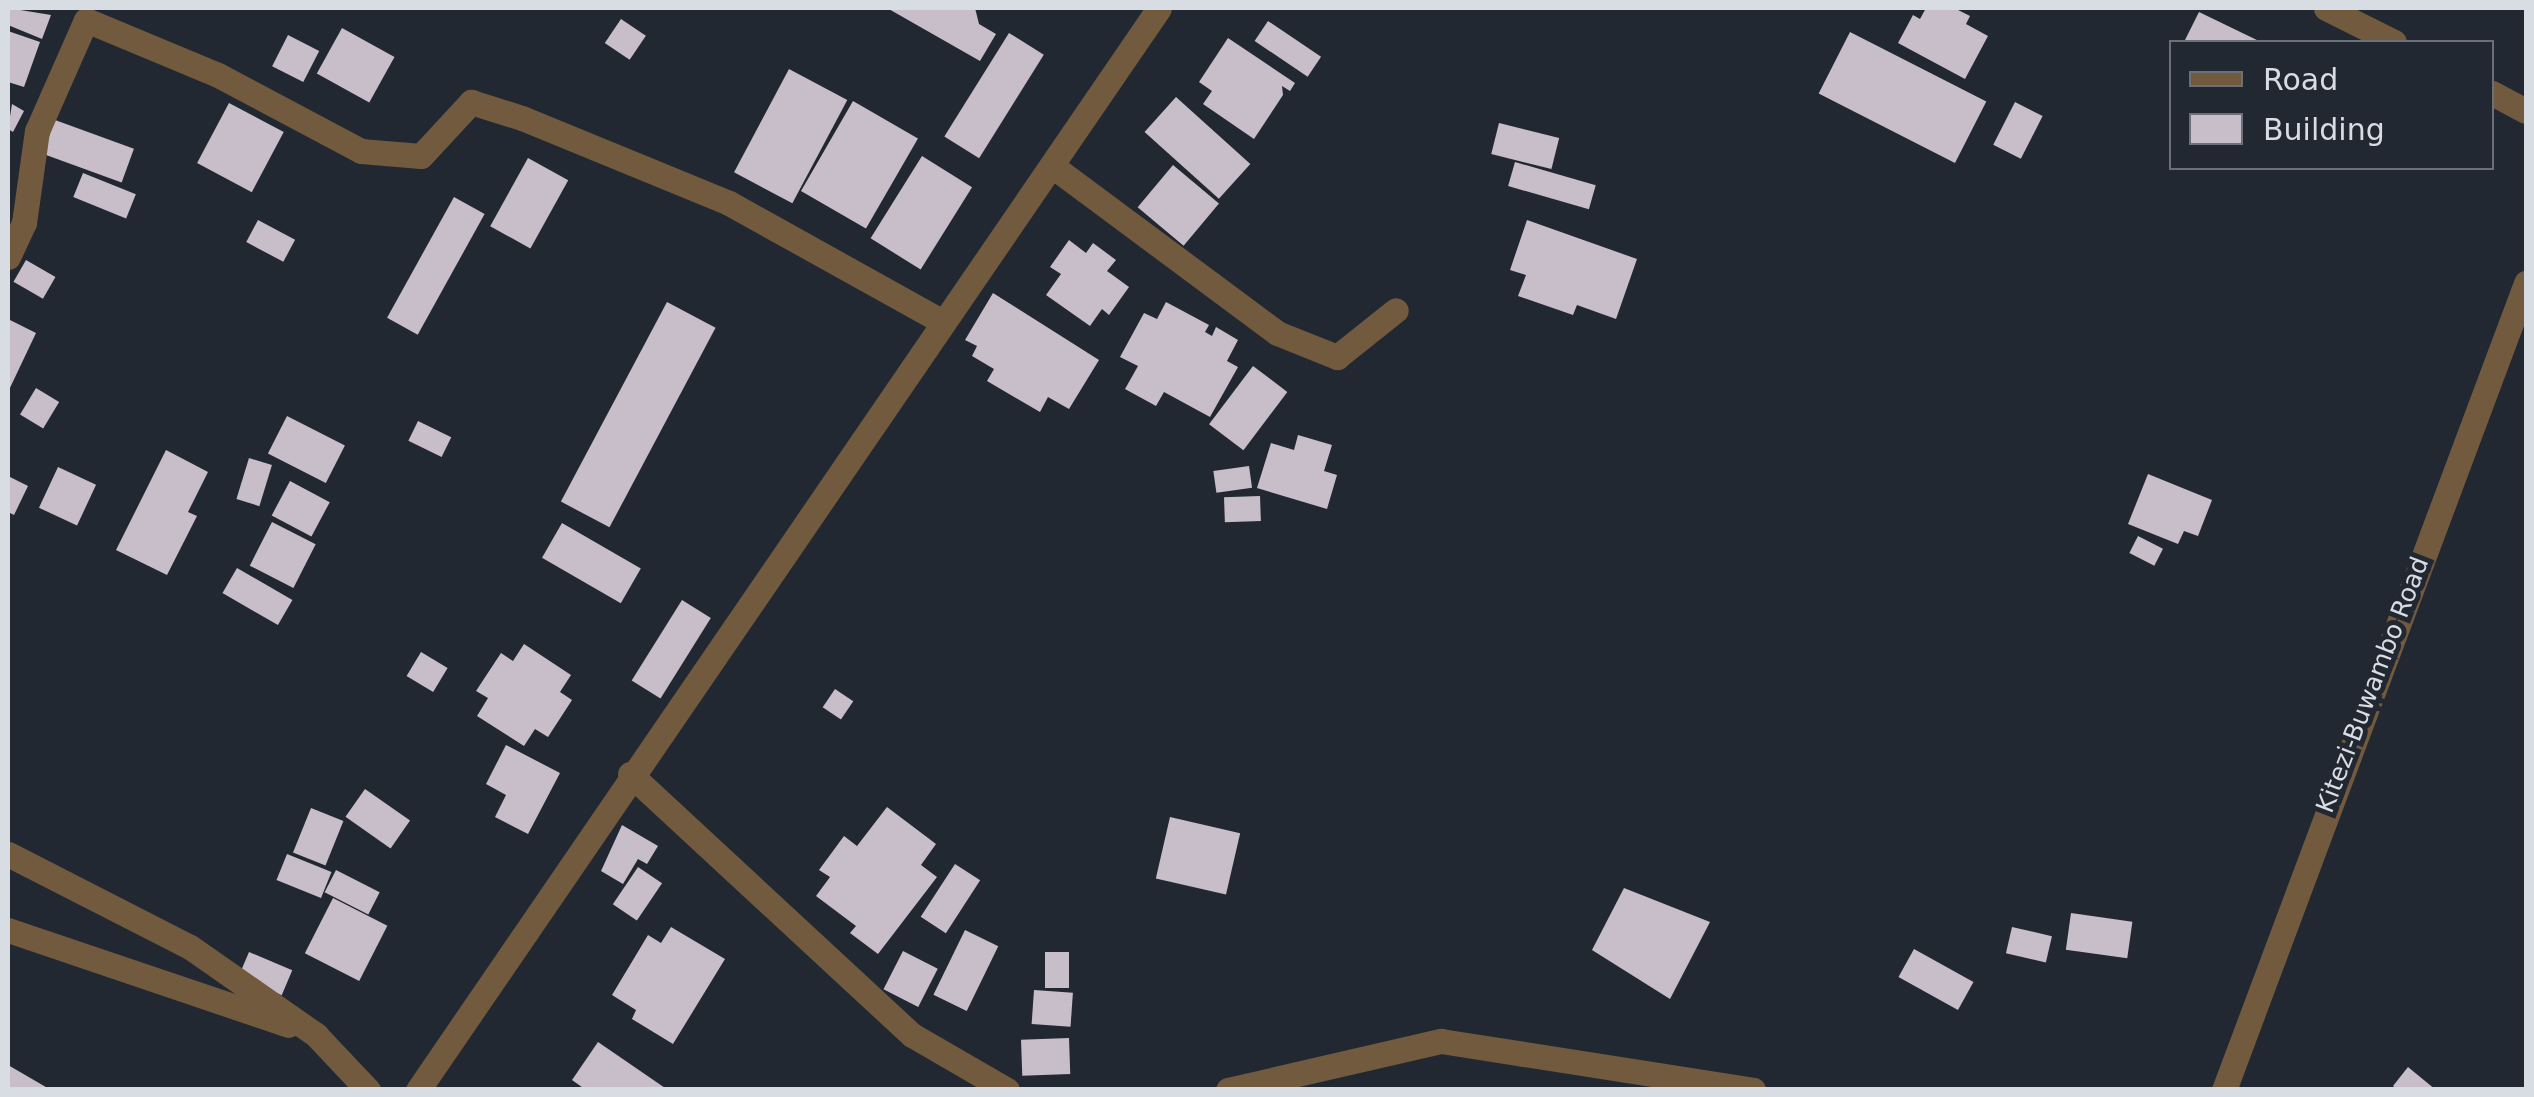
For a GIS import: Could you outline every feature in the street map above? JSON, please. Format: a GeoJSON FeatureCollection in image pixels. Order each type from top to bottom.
{"type":"FeatureCollection","features":[{"type":"Feature","properties":{"kind":"street"},"geometry":{"type":"LineString","coordinates":[[418,1090],[941,320],[1054,168],[1159,8]]}},
{"type":"Feature","properties":{"kind":"street"},"geometry":{"type":"LineString","coordinates":[[2326,8],[2390,40]]}},
{"type":"Feature","properties":{"kind":"street"},"geometry":{"type":"LineString","coordinates":[[8,257],[24,222],[37,132],[86,20],[218,76],[360,151],[421,156],[471,102],[522,118],[729,204],[941,320]]}},
{"type":"Feature","properties":{"kind":"street"},"geometry":{"type":"LineString","coordinates":[[2494,94],[2526,111]]}},
{"type":"Feature","properties":{"kind":"street"},"geometry":{"type":"LineString","coordinates":[[1054,168],[1277,333],[1336,357],[1396,310]]}},
{"type":"Feature","properties":{"kind":"street","name":"Kitezi-Buwambo Road"},"geometry":{"type":"LineString","coordinates":[[2224,1090],[2526,283]]}},
{"type":"Feature","properties":{"kind":"street"},"geometry":{"type":"LineString","coordinates":[[630,774],[912,1035],[1007,1090]]}},
{"type":"Feature","properties":{"kind":"street"},"geometry":{"type":"LineString","coordinates":[[8,854],[190,948],[316,1035],[368,1090]]}},
{"type":"Feature","properties":{"kind":"street"},"geometry":{"type":"LineString","coordinates":[[8,930],[316,1035]]}},
{"type":"Feature","properties":{"kind":"street"},"geometry":{"type":"LineString","coordinates":[[1228,1090],[1440,1041],[1752,1090]]}},
{"type":"Feature","properties":{"kind":"building"},"geometry":{"type":"Polygon","coordinates":[[[8,8],[51,15],[42,39],[8,25],[8,8]]]}},
{"type":"Feature","properties":{"kind":"building"},"geometry":{"type":"Polygon","coordinates":[[[887,8],[975,8],[979,24],[996,34],[980,61],[887,8]]]}},
{"type":"Feature","properties":{"kind":"building"},"geometry":{"type":"Polygon","coordinates":[[[1926,8],[1954,8],[1970,16],[1966,24],[1988,36],[1965,79],[1898,43],[1913,15],[1920,19],[1926,8]]]}},
{"type":"Feature","properties":{"kind":"building"},"geometry":{"type":"Polygon","coordinates":[[[2199,12],[2257,40],[2185,40],[2199,12]]]}},
{"type":"Feature","properties":{"kind":"building"},"geometry":{"type":"Polygon","coordinates":[[[621,19],[646,36],[630,60],[605,43],[621,19]]]}},
{"type":"Feature","properties":{"kind":"building"},"geometry":{"type":"Polygon","coordinates":[[[1268,21],[1321,57],[1308,77],[1255,41],[1268,21]]]}},
{"type":"Feature","properties":{"kind":"building"},"geometry":{"type":"Polygon","coordinates":[[[342,28],[394,57],[369,103],[317,73],[342,28]]]}},
{"type":"Feature","properties":{"kind":"building"},"geometry":{"type":"Polygon","coordinates":[[[8,31],[40,42],[24,87],[8,82],[8,31]]]}},
{"type":"Feature","properties":{"kind":"building"},"geometry":{"type":"Polygon","coordinates":[[[1850,32],[1986,101],[1955,163],[1819,93],[1850,32]]]}},
{"type":"Feature","properties":{"kind":"building"},"geometry":{"type":"Polygon","coordinates":[[[1009,33],[1044,55],[979,158],[944,136],[1009,33]]]}},
{"type":"Feature","properties":{"kind":"building"},"geometry":{"type":"Polygon","coordinates":[[[288,35],[319,51],[303,82],[272,66],[288,35]]]}},
{"type":"Feature","properties":{"kind":"building"},"geometry":{"type":"Polygon","coordinates":[[[1228,38],[1295,83],[1290,91],[1282,86],[1283,95],[1254,139],[1203,104],[1212,91],[1199,82],[1228,38]]]}},
{"type":"Feature","properties":{"kind":"building"},"geometry":{"type":"Polygon","coordinates":[[[789,69],[847,100],[792,203],[734,172],[789,69]]]}},
{"type":"Feature","properties":{"kind":"building"},"geometry":{"type":"Polygon","coordinates":[[[1176,97],[1250,164],[1219,199],[1145,132],[1176,97]]]}},
{"type":"Feature","properties":{"kind":"building"},"geometry":{"type":"Polygon","coordinates":[[[853,101],[918,138],[866,229],[801,191],[853,101]]]}},
{"type":"Feature","properties":{"kind":"building"},"geometry":{"type":"Polygon","coordinates":[[[2015,102],[2043,116],[2021,159],[1993,145],[2015,102]]]}},
{"type":"Feature","properties":{"kind":"building"},"geometry":{"type":"Polygon","coordinates":[[[229,103],[284,132],[252,192],[197,163],[229,103]]]}},
{"type":"Feature","properties":{"kind":"building"},"geometry":{"type":"Polygon","coordinates":[[[12,104],[24,111],[13,132],[8,129],[12,104]]]}},
{"type":"Feature","properties":{"kind":"building"},"geometry":{"type":"Polygon","coordinates":[[[55,120],[134,149],[122,183],[43,154],[55,120]]]}},
{"type":"Feature","properties":{"kind":"building"},"geometry":{"type":"Polygon","coordinates":[[[1499,123],[1559,138],[1551,169],[1491,154],[1499,123]]]}},
{"type":"Feature","properties":{"kind":"building"},"geometry":{"type":"Polygon","coordinates":[[[922,156],[972,187],[921,270],[871,238],[922,156]]]}},
{"type":"Feature","properties":{"kind":"building"},"geometry":{"type":"Polygon","coordinates":[[[528,158],[568,180],[530,249],[490,226],[528,158]]]}},
{"type":"Feature","properties":{"kind":"building"},"geometry":{"type":"Polygon","coordinates":[[[1515,162],[1596,185],[1589,209],[1508,186],[1515,162]]]}},
{"type":"Feature","properties":{"kind":"building"},"geometry":{"type":"Polygon","coordinates":[[[1173,165],[1219,204],[1184,246],[1138,207],[1173,165]]]}},
{"type":"Feature","properties":{"kind":"building"},"geometry":{"type":"Polygon","coordinates":[[[83,173],[136,194],[126,218],[73,197],[83,173]]]}},
{"type":"Feature","properties":{"kind":"building"},"geometry":{"type":"Polygon","coordinates":[[[454,197],[485,214],[418,335],[387,318],[454,197]]]}},
{"type":"Feature","properties":{"kind":"building"},"geometry":{"type":"Polygon","coordinates":[[[258,220],[295,240],[283,262],[246,242],[258,220]]]}},
{"type":"Feature","properties":{"kind":"building"},"geometry":{"type":"Polygon","coordinates":[[[1527,220],[1637,259],[1616,319],[1577,305],[1573,315],[1518,296],[1526,275],[1510,270],[1527,220]]]}},
{"type":"Feature","properties":{"kind":"building"},"geometry":{"type":"Polygon","coordinates":[[[1069,240],[1086,253],[1093,243],[1116,260],[1107,271],[1129,287],[1109,315],[1102,309],[1090,326],[1046,295],[1061,274],[1050,267],[1069,240]]]}},
{"type":"Feature","properties":{"kind":"building"},"geometry":{"type":"Polygon","coordinates":[[[26,260],[55,277],[43,299],[14,282],[26,260]]]}},
{"type":"Feature","properties":{"kind":"building"},"geometry":{"type":"Polygon","coordinates":[[[993,293],[1099,360],[1069,409],[1048,397],[1040,412],[987,381],[994,369],[972,356],[977,346],[965,340],[993,293]]]}},
{"type":"Feature","properties":{"kind":"building"},"geometry":{"type":"Polygon","coordinates":[[[667,302],[716,328],[609,527],[561,502],[667,302]]]}},
{"type":"Feature","properties":{"kind":"building"},"geometry":{"type":"Polygon","coordinates":[[[1166,302],[1209,325],[1205,332],[1212,336],[1216,327],[1238,340],[1227,361],[1238,367],[1210,417],[1164,392],[1156,406],[1125,389],[1138,366],[1120,357],[1144,313],[1157,319],[1166,302]]]}},
{"type":"Feature","properties":{"kind":"building"},"geometry":{"type":"Polygon","coordinates":[[[8,319],[36,333],[8,392],[8,319]]]}},
{"type":"Feature","properties":{"kind":"building"},"geometry":{"type":"Polygon","coordinates":[[[1253,366],[1287,392],[1243,450],[1209,424],[1253,366]]]}},
{"type":"Feature","properties":{"kind":"building"},"geometry":{"type":"Polygon","coordinates":[[[36,388],[59,402],[43,428],[20,415],[36,388]]]}},
{"type":"Feature","properties":{"kind":"building"},"geometry":{"type":"Polygon","coordinates":[[[287,416],[345,446],[326,483],[268,453],[287,416]]]}},
{"type":"Feature","properties":{"kind":"building"},"geometry":{"type":"Polygon","coordinates":[[[418,421],[451,437],[442,457],[408,441],[418,421]]]}},
{"type":"Feature","properties":{"kind":"building"},"geometry":{"type":"Polygon","coordinates":[[[1298,435],[1332,445],[1324,471],[1337,475],[1327,509],[1257,488],[1271,443],[1294,450],[1298,435]]]}},
{"type":"Feature","properties":{"kind":"building"},"geometry":{"type":"Polygon","coordinates":[[[166,450],[208,472],[188,512],[197,516],[167,575],[116,550],[166,450]]]}},
{"type":"Feature","properties":{"kind":"building"},"geometry":{"type":"Polygon","coordinates":[[[249,458],[272,465],[259,506],[236,499],[249,458]]]}},
{"type":"Feature","properties":{"kind":"building"},"geometry":{"type":"Polygon","coordinates":[[[1249,466],[1252,488],[1216,493],[1213,471],[1249,466]]]}},
{"type":"Feature","properties":{"kind":"building"},"geometry":{"type":"Polygon","coordinates":[[[58,467],[96,485],[77,526],[39,508],[58,467]]]}},
{"type":"Feature","properties":{"kind":"building"},"geometry":{"type":"Polygon","coordinates":[[[2148,474],[2212,500],[2198,536],[2184,531],[2178,544],[2128,524],[2148,474]]]}},
{"type":"Feature","properties":{"kind":"building"},"geometry":{"type":"Polygon","coordinates":[[[8,476],[28,486],[14,515],[8,512],[8,476]]]}},
{"type":"Feature","properties":{"kind":"building"},"geometry":{"type":"Polygon","coordinates":[[[290,481],[330,502],[311,537],[272,515],[290,481]]]}},
{"type":"Feature","properties":{"kind":"building"},"geometry":{"type":"Polygon","coordinates":[[[1260,496],[1261,521],[1225,522],[1224,497],[1260,496]]]}},
{"type":"Feature","properties":{"kind":"building"},"geometry":{"type":"Polygon","coordinates":[[[272,522],[316,544],[293,588],[250,566],[272,522]]]}},
{"type":"Feature","properties":{"kind":"building"},"geometry":{"type":"Polygon","coordinates":[[[562,523],[641,568],[621,603],[542,558],[562,523]]]}},
{"type":"Feature","properties":{"kind":"building"},"geometry":{"type":"Polygon","coordinates":[[[2138,536],[2163,549],[2154,566],[2129,553],[2138,536]]]}},
{"type":"Feature","properties":{"kind":"building"},"geometry":{"type":"Polygon","coordinates":[[[237,568],[292,600],[278,625],[222,593],[237,568]]]}},
{"type":"Feature","properties":{"kind":"building"},"geometry":{"type":"Polygon","coordinates":[[[682,600],[711,618],[660,699],[632,681],[682,600]]]}},
{"type":"Feature","properties":{"kind":"building"},"geometry":{"type":"Polygon","coordinates":[[[524,644],[571,675],[560,692],[572,700],[548,737],[535,729],[524,746],[477,716],[488,698],[476,691],[501,653],[513,661],[524,644]]]}},
{"type":"Feature","properties":{"kind":"building"},"geometry":{"type":"Polygon","coordinates":[[[421,652],[448,668],[433,692],[407,676],[421,652]]]}},
{"type":"Feature","properties":{"kind":"building"},"geometry":{"type":"Polygon","coordinates":[[[835,689],[853,701],[841,720],[823,707],[835,689]]]}},
{"type":"Feature","properties":{"kind":"building"},"geometry":{"type":"Polygon","coordinates":[[[506,745],[560,773],[528,834],[495,817],[506,795],[486,784],[506,745]]]}},
{"type":"Feature","properties":{"kind":"building"},"geometry":{"type":"Polygon","coordinates":[[[365,789],[410,821],[391,848],[345,817],[365,789]]]}},
{"type":"Feature","properties":{"kind":"building"},"geometry":{"type":"Polygon","coordinates":[[[887,807],[936,844],[921,865],[937,877],[878,954],[850,933],[856,926],[816,896],[830,877],[819,870],[844,836],[857,846],[887,807]]]}},
{"type":"Feature","properties":{"kind":"building"},"geometry":{"type":"Polygon","coordinates":[[[311,808],[343,821],[325,866],[293,853],[311,808]]]}},
{"type":"Feature","properties":{"kind":"building"},"geometry":{"type":"Polygon","coordinates":[[[1170,817],[1240,833],[1226,895],[1156,878],[1170,817]]]}},
{"type":"Feature","properties":{"kind":"building"},"geometry":{"type":"Polygon","coordinates":[[[622,825],[658,846],[647,864],[638,859],[623,884],[601,871],[622,825]]]}},
{"type":"Feature","properties":{"kind":"building"},"geometry":{"type":"Polygon","coordinates":[[[287,854],[332,872],[321,898],[277,880],[287,854]]]}},
{"type":"Feature","properties":{"kind":"building"},"geometry":{"type":"Polygon","coordinates":[[[955,864],[980,880],[946,933],[921,917],[955,864]]]}},
{"type":"Feature","properties":{"kind":"building"},"geometry":{"type":"Polygon","coordinates":[[[638,867],[662,883],[637,921],[613,904],[638,867]]]}},
{"type":"Feature","properties":{"kind":"building"},"geometry":{"type":"Polygon","coordinates":[[[336,870],[380,892],[368,915],[325,892],[336,870]]]}},
{"type":"Feature","properties":{"kind":"building"},"geometry":{"type":"Polygon","coordinates":[[[1624,888],[1710,922],[1670,999],[1592,950],[1624,888]]]}},
{"type":"Feature","properties":{"kind":"building"},"geometry":{"type":"Polygon","coordinates":[[[333,898],[387,926],[359,981],[305,953],[333,898]]]}},
{"type":"Feature","properties":{"kind":"building"},"geometry":{"type":"Polygon","coordinates":[[[2071,913],[2132,922],[2127,958],[2066,950],[2071,913]]]}},
{"type":"Feature","properties":{"kind":"building"},"geometry":{"type":"Polygon","coordinates":[[[671,927],[725,959],[673,1044],[632,1019],[636,1010],[612,995],[648,935],[661,943],[671,927]]]}},
{"type":"Feature","properties":{"kind":"building"},"geometry":{"type":"Polygon","coordinates":[[[2012,927],[2052,936],[2046,963],[2006,953],[2012,927]]]}},
{"type":"Feature","properties":{"kind":"building"},"geometry":{"type":"Polygon","coordinates":[[[965,930],[998,946],[967,1011],[933,995],[965,930]]]}},
{"type":"Feature","properties":{"kind":"building"},"geometry":{"type":"Polygon","coordinates":[[[1914,949],[1973,982],[1958,1010],[1898,977],[1914,949]]]}},
{"type":"Feature","properties":{"kind":"building"},"geometry":{"type":"Polygon","coordinates":[[[903,951],[938,969],[918,1007],[883,989],[903,951]]]}},
{"type":"Feature","properties":{"kind":"building"},"geometry":{"type":"Polygon","coordinates":[[[249,952],[292,970],[282,995],[238,977],[249,952]]]}},
{"type":"Feature","properties":{"kind":"building"},"geometry":{"type":"Polygon","coordinates":[[[1045,952],[1069,952],[1069,988],[1045,988],[1045,952]]]}},
{"type":"Feature","properties":{"kind":"building"},"geometry":{"type":"Polygon","coordinates":[[[1034,990],[1073,993],[1071,1027],[1032,1024],[1034,990]]]}},
{"type":"Feature","properties":{"kind":"building"},"geometry":{"type":"Polygon","coordinates":[[[1069,1038],[1070,1074],[1022,1076],[1021,1040],[1069,1038]]]}},
{"type":"Feature","properties":{"kind":"building"},"geometry":{"type":"Polygon","coordinates":[[[598,1042],[668,1090],[586,1090],[572,1080],[598,1042]]]}},
{"type":"Feature","properties":{"kind":"building"},"geometry":{"type":"Polygon","coordinates":[[[8,1065],[51,1090],[8,1090],[8,1065]]]}},
{"type":"Feature","properties":{"kind":"building"},"geometry":{"type":"Polygon","coordinates":[[[2408,1067],[2436,1090],[2398,1090],[2393,1086],[2408,1067]]]}}]}
